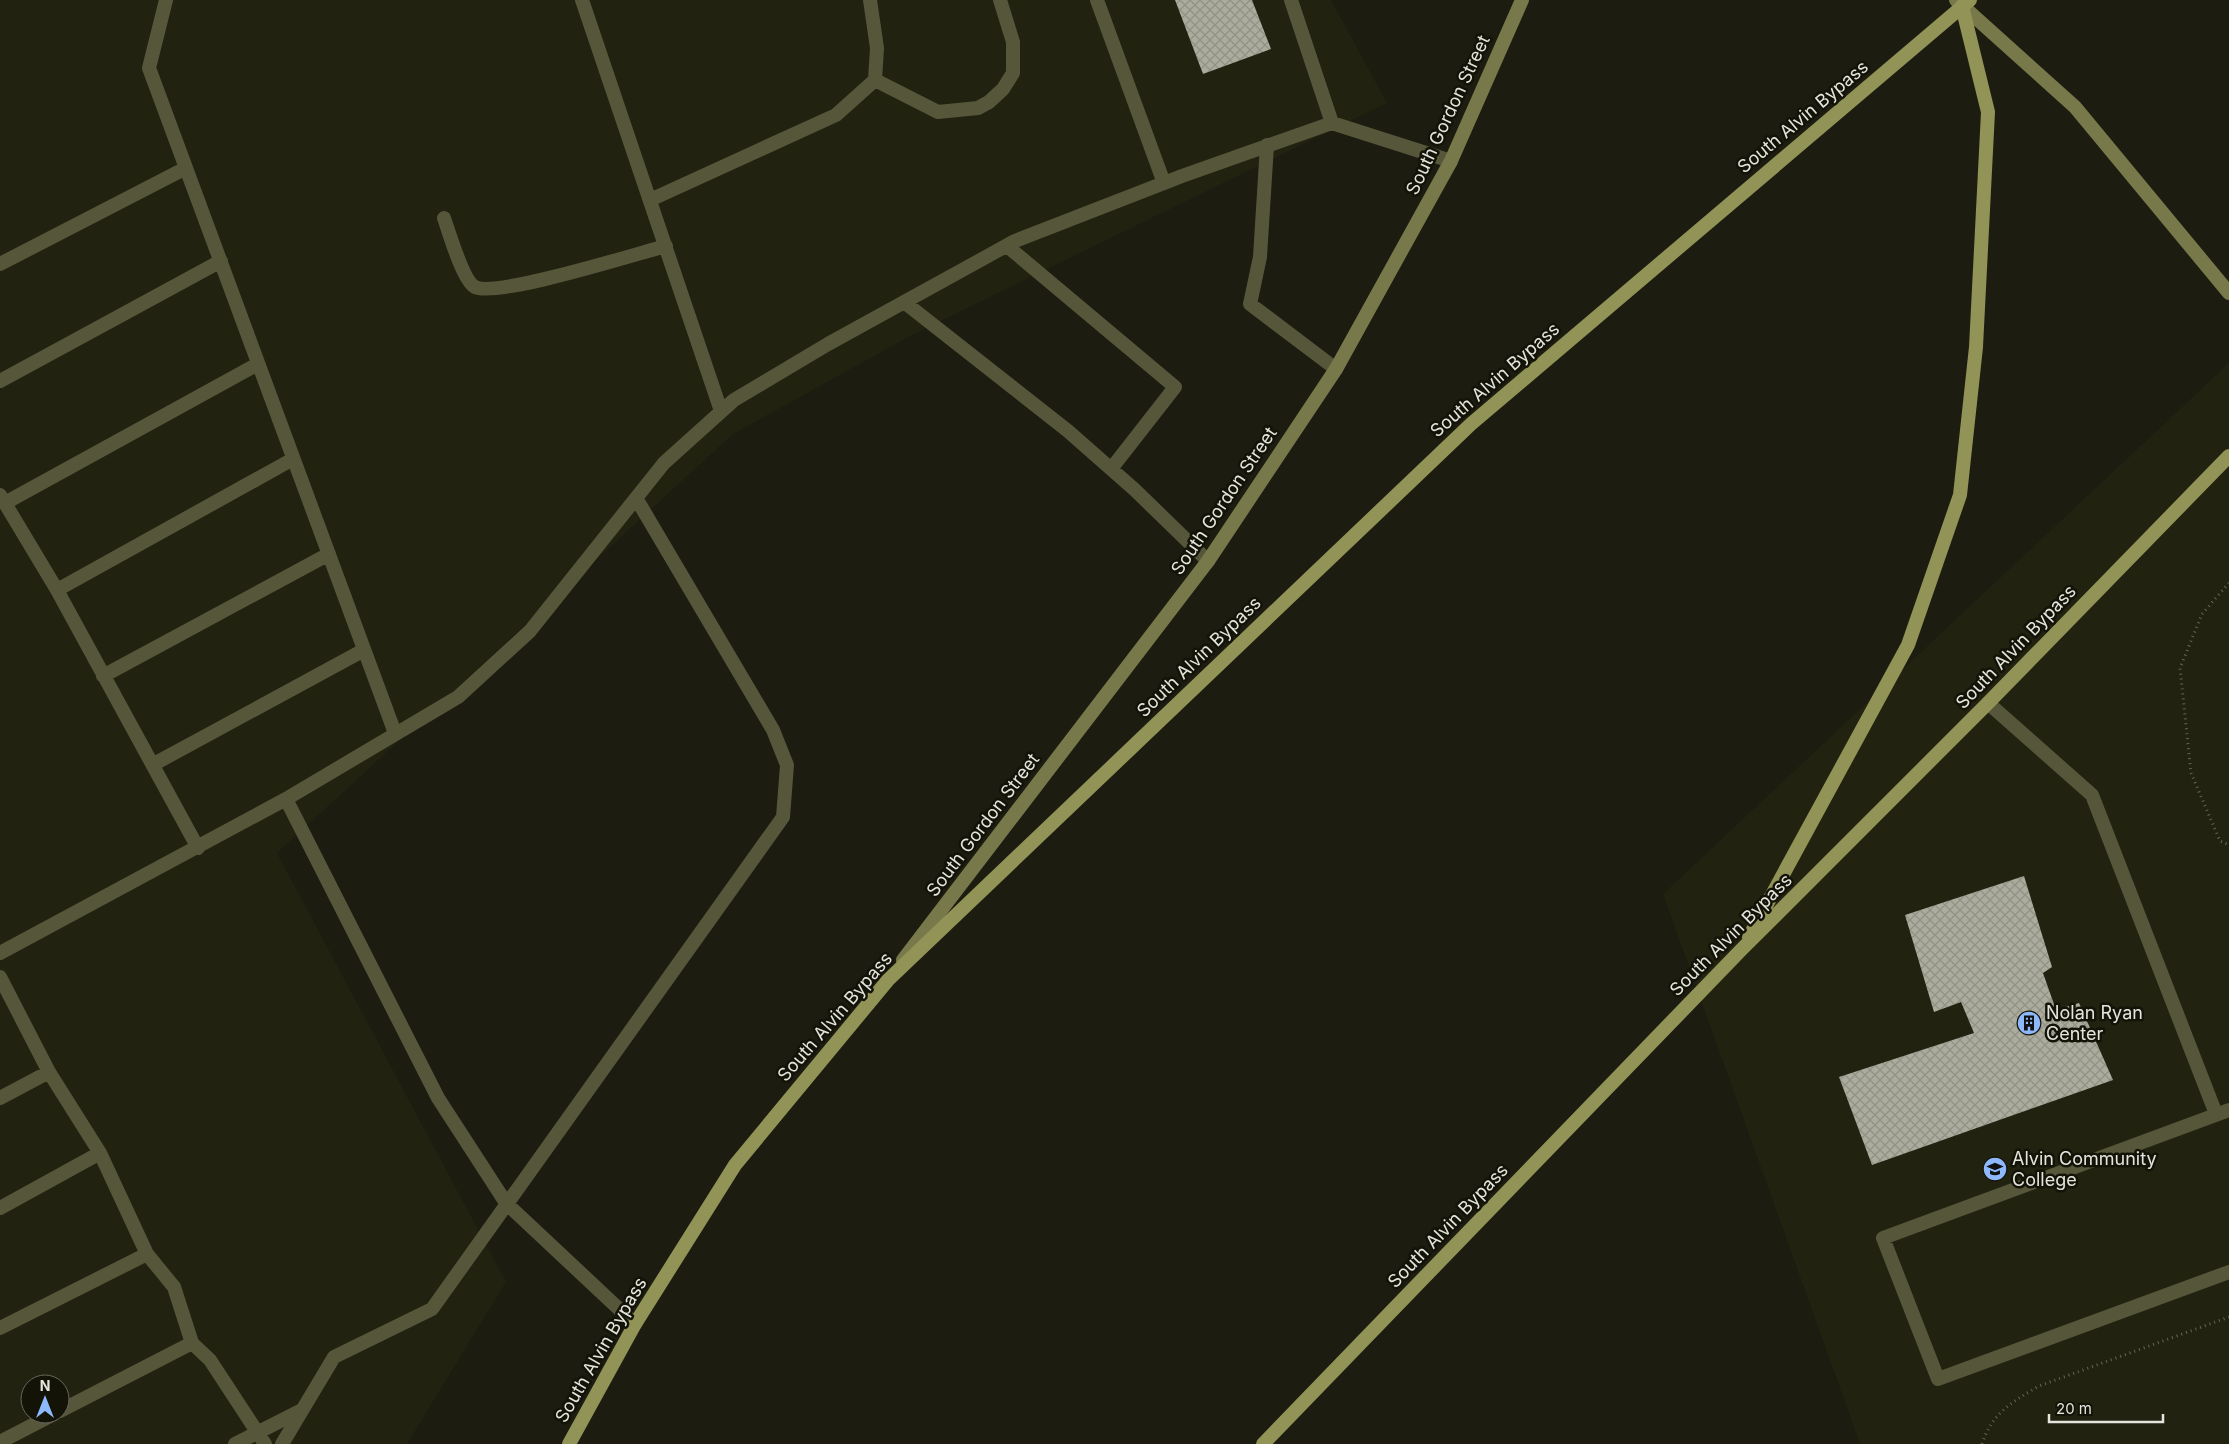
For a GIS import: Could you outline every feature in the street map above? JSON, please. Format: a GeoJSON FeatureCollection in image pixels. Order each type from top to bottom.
{"type":"FeatureCollection","features":[{"type":"Feature","properties":{"kind":"main road","name":"South Gordon Street"},"geometry":{"type":"LineString","coordinates":[[888,980],[1208,562],[1336,369],[1451,161],[1522,0]]}},
{"type":"Feature","properties":{"kind":"main road"},"geometry":{"type":"LineString","coordinates":[[1962,2],[2075,107],[2229,292]]}},
{"type":"Feature","properties":{"kind":"main road"},"geometry":{"type":"LineString","coordinates":[[1741,950],[1908,645],[1960,495],[1976,346],[1988,112],[1962,2]]}},
{"type":"Feature","properties":{"kind":"main road","name":"South Alvin Bypass"},"geometry":{"type":"LineString","coordinates":[[569,1444],[635,1324],[735,1166],[888,980],[1470,424],[1962,2]]}},
{"type":"Feature","properties":{"kind":"main road","name":"South Alvin Bypass"},"geometry":{"type":"LineString","coordinates":[[1263,1444],[1741,950],[1988,703],[2229,456]]}},
{"type":"Feature","properties":{"kind":"lane"},"geometry":{"type":"LineString","coordinates":[[166,0],[149,68],[395,733]]}},
{"type":"Feature","properties":{"kind":"lane"},"geometry":{"type":"LineString","coordinates":[[582,0],[721,412]]}},
{"type":"Feature","properties":{"kind":"lane"},"geometry":{"type":"LineString","coordinates":[[650,200],[836,115],[875,80],[877,48],[870,0]]}},
{"type":"Feature","properties":{"kind":"lane"},"geometry":{"type":"LineString","coordinates":[[875,80],[938,112],[978,108],[989,102],[1004,89],[1013,73],[1013,42],[1000,0]]}},
{"type":"Feature","properties":{"kind":"lane"},"geometry":{"type":"LineString","coordinates":[[1097,0],[1164,183]]}},
{"type":"Feature","properties":{"kind":"lane"},"geometry":{"type":"LineString","coordinates":[[1291,0],[1332,123]]}},
{"type":"Feature","properties":{"kind":"lane"},"geometry":{"type":"LineString","coordinates":[[0,953],[198,848],[458,697],[530,631],[664,462],[734,400],[802,359],[904,302],[1007,246],[1164,183],[1332,123],[1451,161]]}},
{"type":"Feature","properties":{"kind":"lane"},"geometry":{"type":"LineString","coordinates":[[1267,145],[1260,257],[1250,304],[1336,369]]}},
{"type":"Feature","properties":{"kind":"lane"},"geometry":{"type":"LineString","coordinates":[[0,264],[186,168]]}},
{"type":"Feature","properties":{"kind":"lane"},"geometry":{"type":"LineString","coordinates":[[444,218],[466,275],[474,287],[483,290],[520,285],[666,246]]}},
{"type":"Feature","properties":{"kind":"lane"},"geometry":{"type":"LineString","coordinates":[[1007,246],[1175,387],[1111,469]]}},
{"type":"Feature","properties":{"kind":"lane"},"geometry":{"type":"LineString","coordinates":[[0,381],[221,261]]}},
{"type":"Feature","properties":{"kind":"lane"},"geometry":{"type":"LineString","coordinates":[[904,302],[1068,431],[1135,490],[1208,562]]}},
{"type":"Feature","properties":{"kind":"lane"},"geometry":{"type":"LineString","coordinates":[[198,848],[154,764],[103,676],[57,590],[2,499],[258,364]]}},
{"type":"Feature","properties":{"kind":"lane"},"geometry":{"type":"LineString","coordinates":[[57,590],[294,459]]}},
{"type":"Feature","properties":{"kind":"lane"},"geometry":{"type":"LineString","coordinates":[[282,1444],[334,1357],[432,1309],[783,818],[787,765],[773,730],[636,498]]}},
{"type":"Feature","properties":{"kind":"lane"},"geometry":{"type":"LineString","coordinates":[[103,676],[329,554]]}},
{"type":"Feature","properties":{"kind":"lane"},"geometry":{"type":"LineString","coordinates":[[154,764],[364,650]]}},
{"type":"Feature","properties":{"kind":"lane"},"geometry":{"type":"LineString","coordinates":[[1988,703],[2092,795],[2223,1112],[1884,1238],[1938,1379],[2229,1272]]}},
{"type":"Feature","properties":{"kind":"lane"},"geometry":{"type":"LineString","coordinates":[[286,798],[438,1098],[506,1203],[635,1324]]}},
{"type":"Feature","properties":{"kind":"lane"},"geometry":{"type":"LineString","coordinates":[[0,977],[50,1072],[100,1154],[147,1254],[174,1286],[192,1343],[210,1360],[262,1438]]}},
{"type":"Feature","properties":{"kind":"lane"},"geometry":{"type":"LineString","coordinates":[[0,1098],[50,1072]]}},
{"type":"Feature","properties":{"kind":"lane"},"geometry":{"type":"LineString","coordinates":[[0,1208],[100,1154]]}},
{"type":"Feature","properties":{"kind":"lane"},"geometry":{"type":"LineString","coordinates":[[0,1328],[147,1254]]}},
{"type":"Feature","properties":{"kind":"lane"},"geometry":{"type":"LineString","coordinates":[[70,1406],[192,1343]]}},
{"type":"Feature","properties":{"kind":"lane"},"geometry":{"type":"LineString","coordinates":[[235,1444],[262,1438],[302,1410]]}},
{"type":"Feature","properties":{"kind":"lane"},"geometry":{"type":"LineString","coordinates":[[0,1442],[35,1424]]}},
{"type":"Feature","properties":{"kind":"path"},"geometry":{"type":"LineString","coordinates":[[2229,583],[2202,614],[2180,668],[2191,773],[2220,841],[2229,845]]}},
{"type":"Feature","properties":{"kind":"path"},"geometry":{"type":"LineString","coordinates":[[1982,1444],[1988,1426],[2010,1402],[2039,1386],[2229,1317]]}},
{"type":"Feature","properties":{"kind":"shaded area"},"geometry":{"type":"Polygon","coordinates":[[[0,0],[1331,0],[1387,103],[914,334],[733,434],[277,853],[506,1282],[407,1444],[0,1444],[0,0]]]}},
{"type":"Feature","properties":{"kind":"shaded area","name":"Alvin Community College"},"geometry":{"type":"Polygon","coordinates":[[[2229,363],[2229,1444],[1860,1444],[1663,894],[2229,363]]]}},
{"type":"Feature","properties":{"kind":"building"},"geometry":{"type":"Polygon","coordinates":[[[1175,0],[1252,0],[1271,49],[1203,74],[1175,0]]]}},
{"type":"Feature","properties":{"kind":"building","name":"Nolan Ryan Center"},"geometry":{"type":"Polygon","coordinates":[[[2024,876],[2052,967],[2043,973],[2056,1010],[2079,1003],[2113,1080],[1872,1165],[1839,1077],[1974,1033],[1961,1002],[1934,1012],[1905,915],[2024,876]]]}},
{"type":"Feature","properties":{"kind":"place","name":"Nolan Ryan Center"},"geometry":{"type":"Point","coordinates":[2029,1023]}},
{"type":"Feature","properties":{"kind":"place","name":"Alvin Community College"},"geometry":{"type":"Point","coordinates":[1995,1169]}}]}
